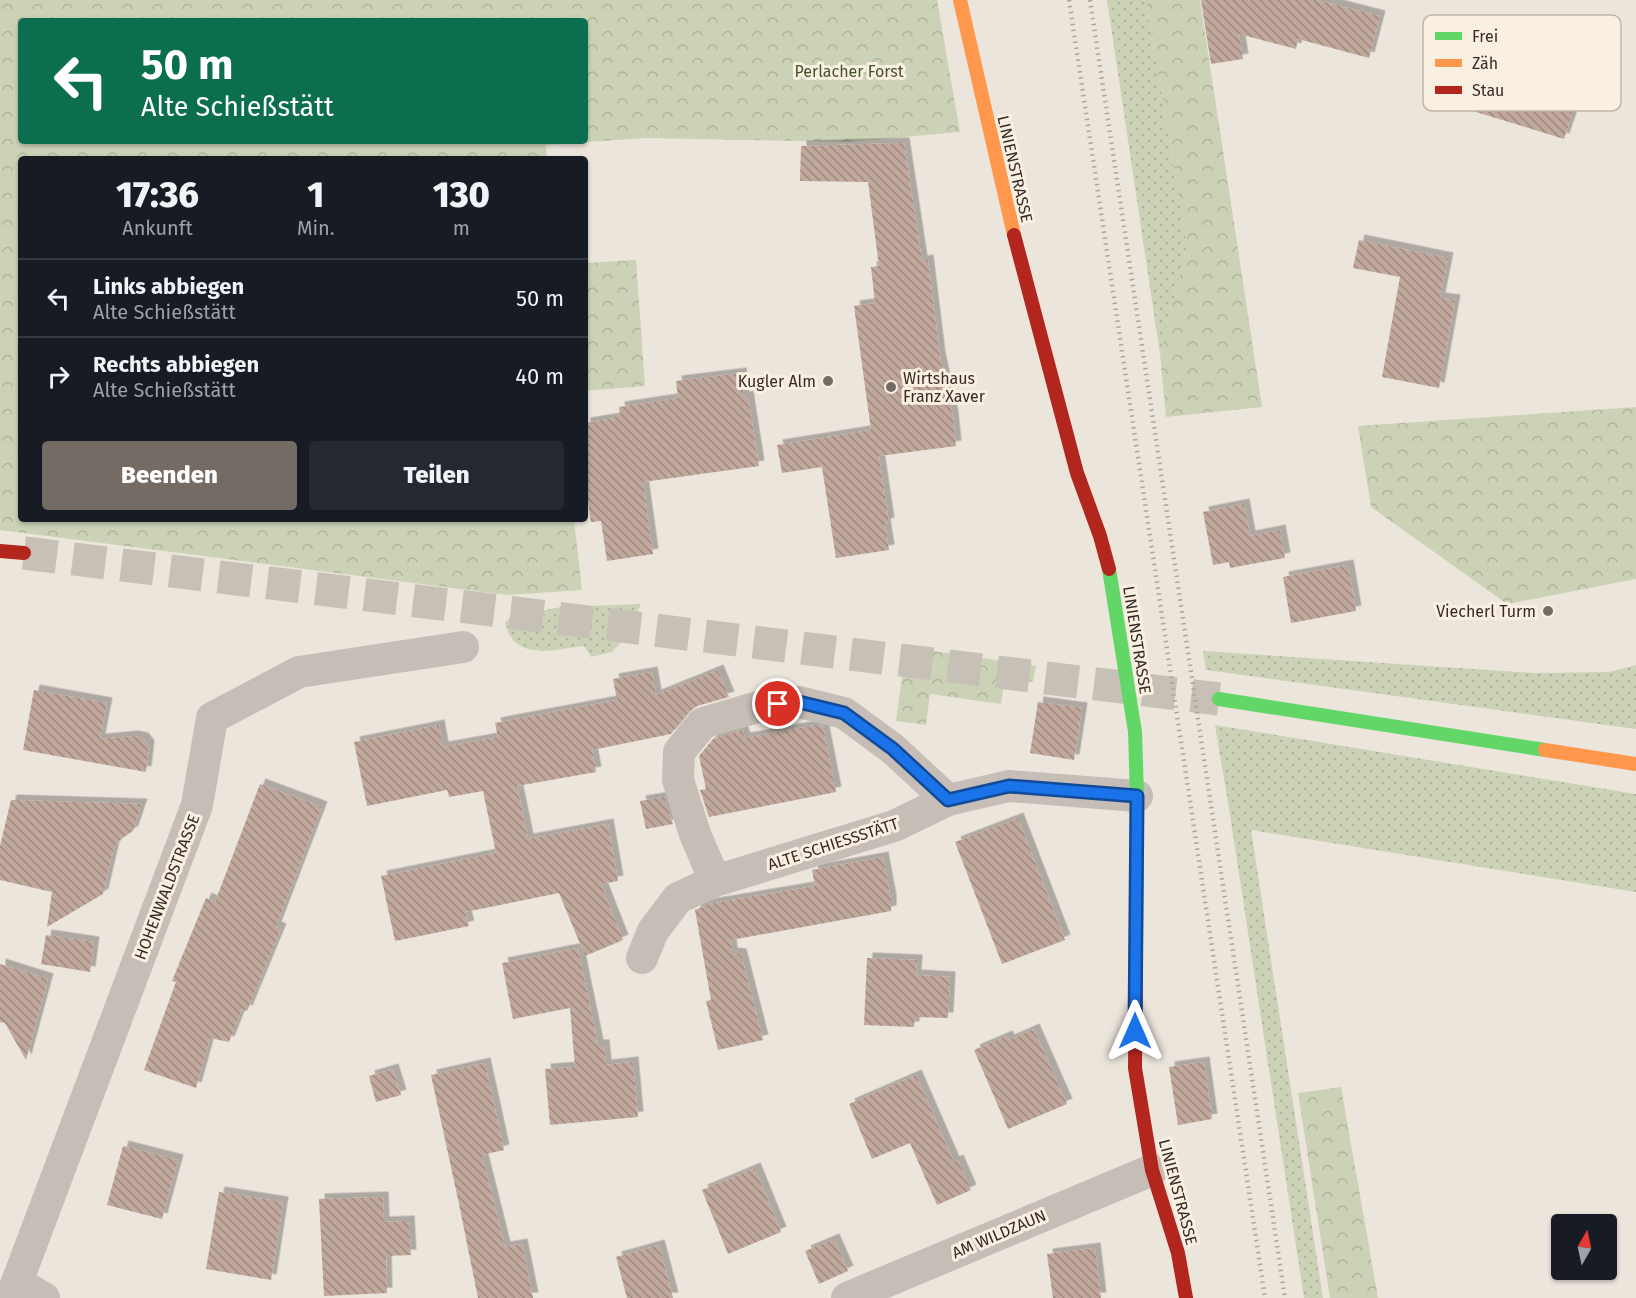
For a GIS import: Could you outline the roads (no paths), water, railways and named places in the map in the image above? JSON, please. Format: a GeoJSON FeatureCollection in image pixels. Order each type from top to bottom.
{"type":"FeatureCollection","features":[{"type":"Feature","properties":{"kind":"street","name":"LINIENSTRASSE"},"geometry":{"type":"LineString","coordinates":[[960,0],[1012,229],[1077,473],[1100,536],[1111,576],[1135,732],[1137,796],[1135,1068],[1152,1170],[1178,1253],[1186,1298]]}},
{"type":"Feature","properties":{"kind":"street"},"geometry":{"type":"LineString","coordinates":[[0,551],[24,553]]}},
{"type":"Feature","properties":{"kind":"street","name":"HOHENWALDSTRASSE"},"geometry":{"type":"LineString","coordinates":[[14,1291],[197,805],[212,718],[299,672],[463,647]]}},
{"type":"Feature","properties":{"kind":"street"},"geometry":{"type":"LineString","coordinates":[[1219,699],[1636,764]]}},
{"type":"Feature","properties":{"kind":"street"},"geometry":{"type":"LineString","coordinates":[[715,880],[695,834],[678,780],[679,752],[703,723],[758,706],[799,702],[844,713],[893,749],[948,800]]}},
{"type":"Feature","properties":{"kind":"street","name":"ALTE SCHIESSSTÄTT"},"geometry":{"type":"LineString","coordinates":[[642,958],[653,931],[678,898],[715,880],[894,826],[948,800],[1009,786],[1137,796]]}},
{"type":"Feature","properties":{"kind":"street","name":"AM WILDZAUN"},"geometry":{"type":"LineString","coordinates":[[847,1298],[1152,1170]]}},
{"type":"Feature","properties":{"kind":"street"},"geometry":{"type":"LineString","coordinates":[[14,1291],[44,1298]]}},
{"type":"Feature","properties":{"kind":"tunnel"},"geometry":{"type":"LineString","coordinates":[[24,553],[1219,699]]}},
{"type":"Feature","properties":{"kind":"railway"},"geometry":{"type":"LineString","coordinates":[[1069,0],[1265,1298]]}},
{"type":"Feature","properties":{"kind":"railway"},"geometry":{"type":"LineString","coordinates":[[1090,0],[1285,1298]]}},
{"type":"Feature","properties":{"kind":"place","name":"Kugler Alm"},"geometry":{"type":"Point","coordinates":[828,381]}},
{"type":"Feature","properties":{"kind":"place","name":"Wirtshaus Franz Xaver"},"geometry":{"type":"Point","coordinates":[891,387]}},
{"type":"Feature","properties":{"kind":"place","name":"Viecherl Turm"},"geometry":{"type":"Point","coordinates":[1548,611]}},
{"type":"Feature","properties":{"kind":"park label","name":"Perlacher Forst"},"geometry":{"type":"Point","coordinates":[849,71]}}]}
